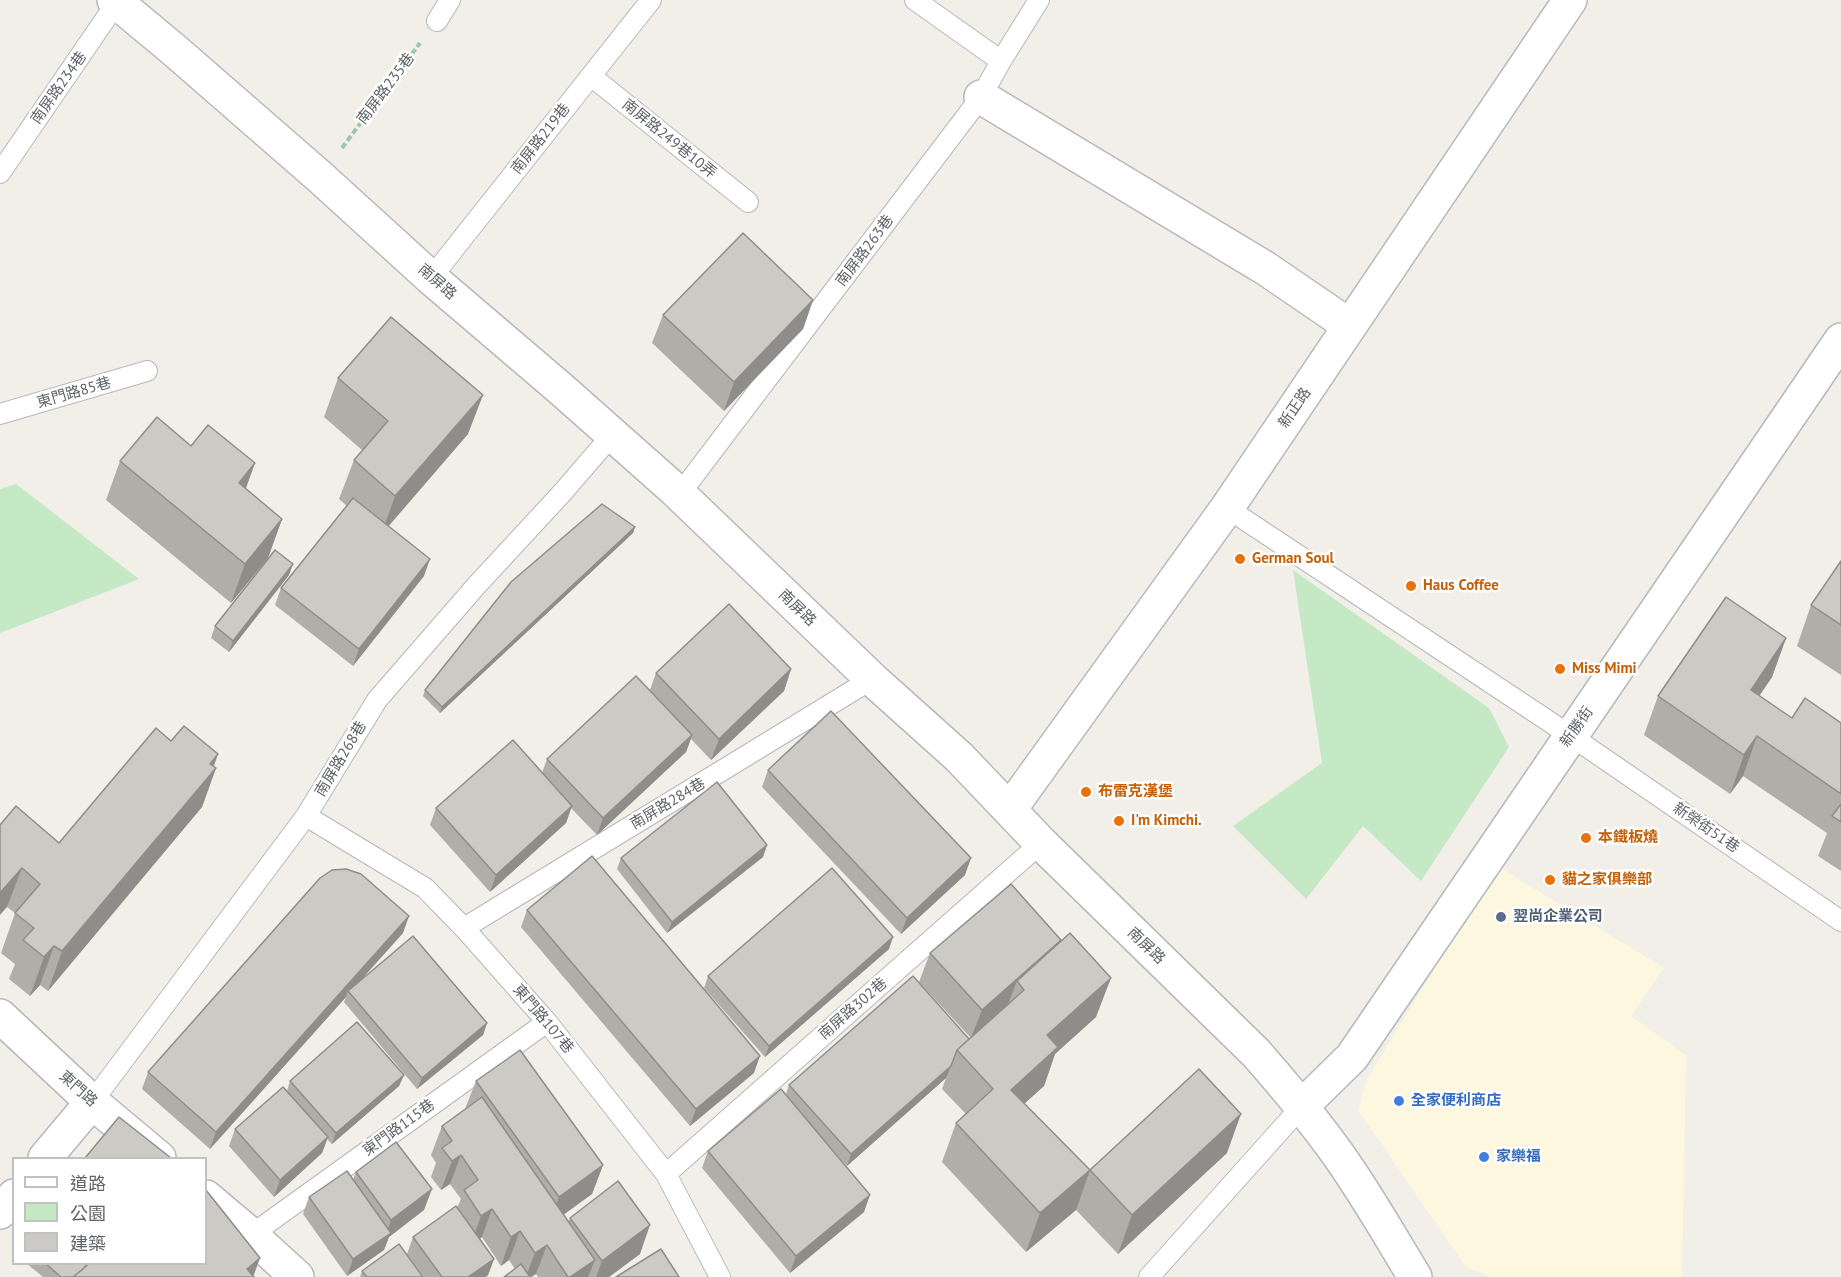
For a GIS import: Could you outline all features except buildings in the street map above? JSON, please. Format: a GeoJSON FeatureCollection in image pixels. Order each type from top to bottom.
{"type":"FeatureCollection","features":[{"type":"Feature","properties":{"kind":"street","name":"南屏路"},"geometry":{"type":"LineString","coordinates":[[117,1],[320,177],[430,278],[561,389],[679,495],[872,679],[959,758],[1041,843],[1256,1053],[1302,1106],[1343,1162],[1416,1277]]}},
{"type":"Feature","properties":{"kind":"street","name":"新正路"},"geometry":{"type":"LineString","coordinates":[[1010,809],[1227,508],[1350,326],[1561,3]]}},
{"type":"Feature","properties":{"kind":"street"},"geometry":{"type":"LineString","coordinates":[[981,97],[1265,268],[1350,326]]}},
{"type":"Feature","properties":{"kind":"street","name":"新勝街"},"geometry":{"type":"LineString","coordinates":[[1302,1106],[1352,1057],[1841,340]]}},
{"type":"Feature","properties":{"kind":"street","name":"東門路"},"geometry":{"type":"LineString","coordinates":[[0,1016],[92,1102],[158,1157]]}},
{"type":"Feature","properties":{"kind":"street"},"geometry":{"type":"LineString","coordinates":[[46,1157],[92,1102]]}},
{"type":"Feature","properties":{"kind":"street"},"geometry":{"type":"LineString","coordinates":[[0,1212],[12,1198]]}},
{"type":"Feature","properties":{"kind":"street"},"geometry":{"type":"LineString","coordinates":[[207,1198],[297,1277]]}},
{"type":"Feature","properties":{"kind":"lane"},"geometry":{"type":"LineString","coordinates":[[437,21],[450,0]]}},
{"type":"Feature","properties":{"kind":"lane","name":"南屏路219巷"},"geometry":{"type":"LineString","coordinates":[[430,278],[651,0]]}},
{"type":"Feature","properties":{"kind":"lane"},"geometry":{"type":"LineString","coordinates":[[915,0],[1001,61]]}},
{"type":"Feature","properties":{"kind":"lane","name":"南屏路263巷"},"geometry":{"type":"LineString","coordinates":[[679,495],[981,97],[1039,0]]}},
{"type":"Feature","properties":{"kind":"lane","name":"南屏路234巷"},"geometry":{"type":"LineString","coordinates":[[0,173],[117,1]]}},
{"type":"Feature","properties":{"kind":"lane","name":"南屏路249巷10弄"},"geometry":{"type":"LineString","coordinates":[[591,76],[748,202]]}},
{"type":"Feature","properties":{"kind":"lane","name":"東門路85巷"},"geometry":{"type":"LineString","coordinates":[[0,414],[147,371]]}},
{"type":"Feature","properties":{"kind":"lane","name":"南屏路268巷"},"geometry":{"type":"LineString","coordinates":[[92,1102],[306,816],[377,700],[612,435]]}},
{"type":"Feature","properties":{"kind":"lane","name":"新榮街51巷"},"geometry":{"type":"LineString","coordinates":[[1227,508],[1571,736],[1841,921]]}},
{"type":"Feature","properties":{"kind":"lane","name":"南屏路284巷"},"geometry":{"type":"LineString","coordinates":[[464,928],[872,679]]}},
{"type":"Feature","properties":{"kind":"lane","name":"東門路107巷"},"geometry":{"type":"LineString","coordinates":[[306,816],[424,888],[464,928],[548,1022],[666,1174],[720,1277]]}},
{"type":"Feature","properties":{"kind":"lane","name":"南屏路302巷"},"geometry":{"type":"LineString","coordinates":[[666,1174],[1041,843]]}},
{"type":"Feature","properties":{"kind":"lane","name":"東門路115巷"},"geometry":{"type":"LineString","coordinates":[[251,1235],[548,1022]]}},
{"type":"Feature","properties":{"kind":"lane"},"geometry":{"type":"LineString","coordinates":[[1149,1277],[1302,1106]]}},
{"type":"Feature","properties":{"kind":"path","name":"南屏路235巷"},"geometry":{"type":"LineString","coordinates":[[320,177],[437,21]]}},
{"type":"Feature","properties":{"kind":"shaded area"},"geometry":{"type":"Polygon","coordinates":[[[1497,866],[1664,968],[1631,1016],[1686,1055],[1682,1277],[1491,1277],[1466,1267],[1358,1110],[1366,1081],[1497,866]]]}},
{"type":"Feature","properties":{"kind":"green space"},"geometry":{"type":"Polygon","coordinates":[[[16,484],[139,579],[0,633],[0,489],[16,484]]]}},
{"type":"Feature","properties":{"kind":"green space"},"geometry":{"type":"Polygon","coordinates":[[[1293,570],[1489,708],[1509,747],[1421,881],[1363,826],[1306,899],[1233,826],[1322,763],[1293,570]]]}},
{"type":"Feature","properties":{"kind":"place","name":"German Soul"},"geometry":{"type":"Point","coordinates":[1240,559]}},
{"type":"Feature","properties":{"kind":"place","name":"Haus Coffee"},"geometry":{"type":"Point","coordinates":[1411,586]}},
{"type":"Feature","properties":{"kind":"place","name":"Miss Mimi"},"geometry":{"type":"Point","coordinates":[1560,669]}},
{"type":"Feature","properties":{"kind":"place","name":"布雷克漢堡"},"geometry":{"type":"Point","coordinates":[1086,792]}},
{"type":"Feature","properties":{"kind":"place","name":"I'm Kimchi."},"geometry":{"type":"Point","coordinates":[1119,821]}},
{"type":"Feature","properties":{"kind":"place","name":"本鐵板燒"},"geometry":{"type":"Point","coordinates":[1586,838]}},
{"type":"Feature","properties":{"kind":"place","name":"貓之家俱樂部"},"geometry":{"type":"Point","coordinates":[1550,880]}},
{"type":"Feature","properties":{"kind":"place","name":"翌尚企業公司"},"geometry":{"type":"Point","coordinates":[1501,917]}},
{"type":"Feature","properties":{"kind":"place","name":"全家便利商店"},"geometry":{"type":"Point","coordinates":[1399,1101]}},
{"type":"Feature","properties":{"kind":"place","name":"家樂福"},"geometry":{"type":"Point","coordinates":[1484,1157]}}]}
